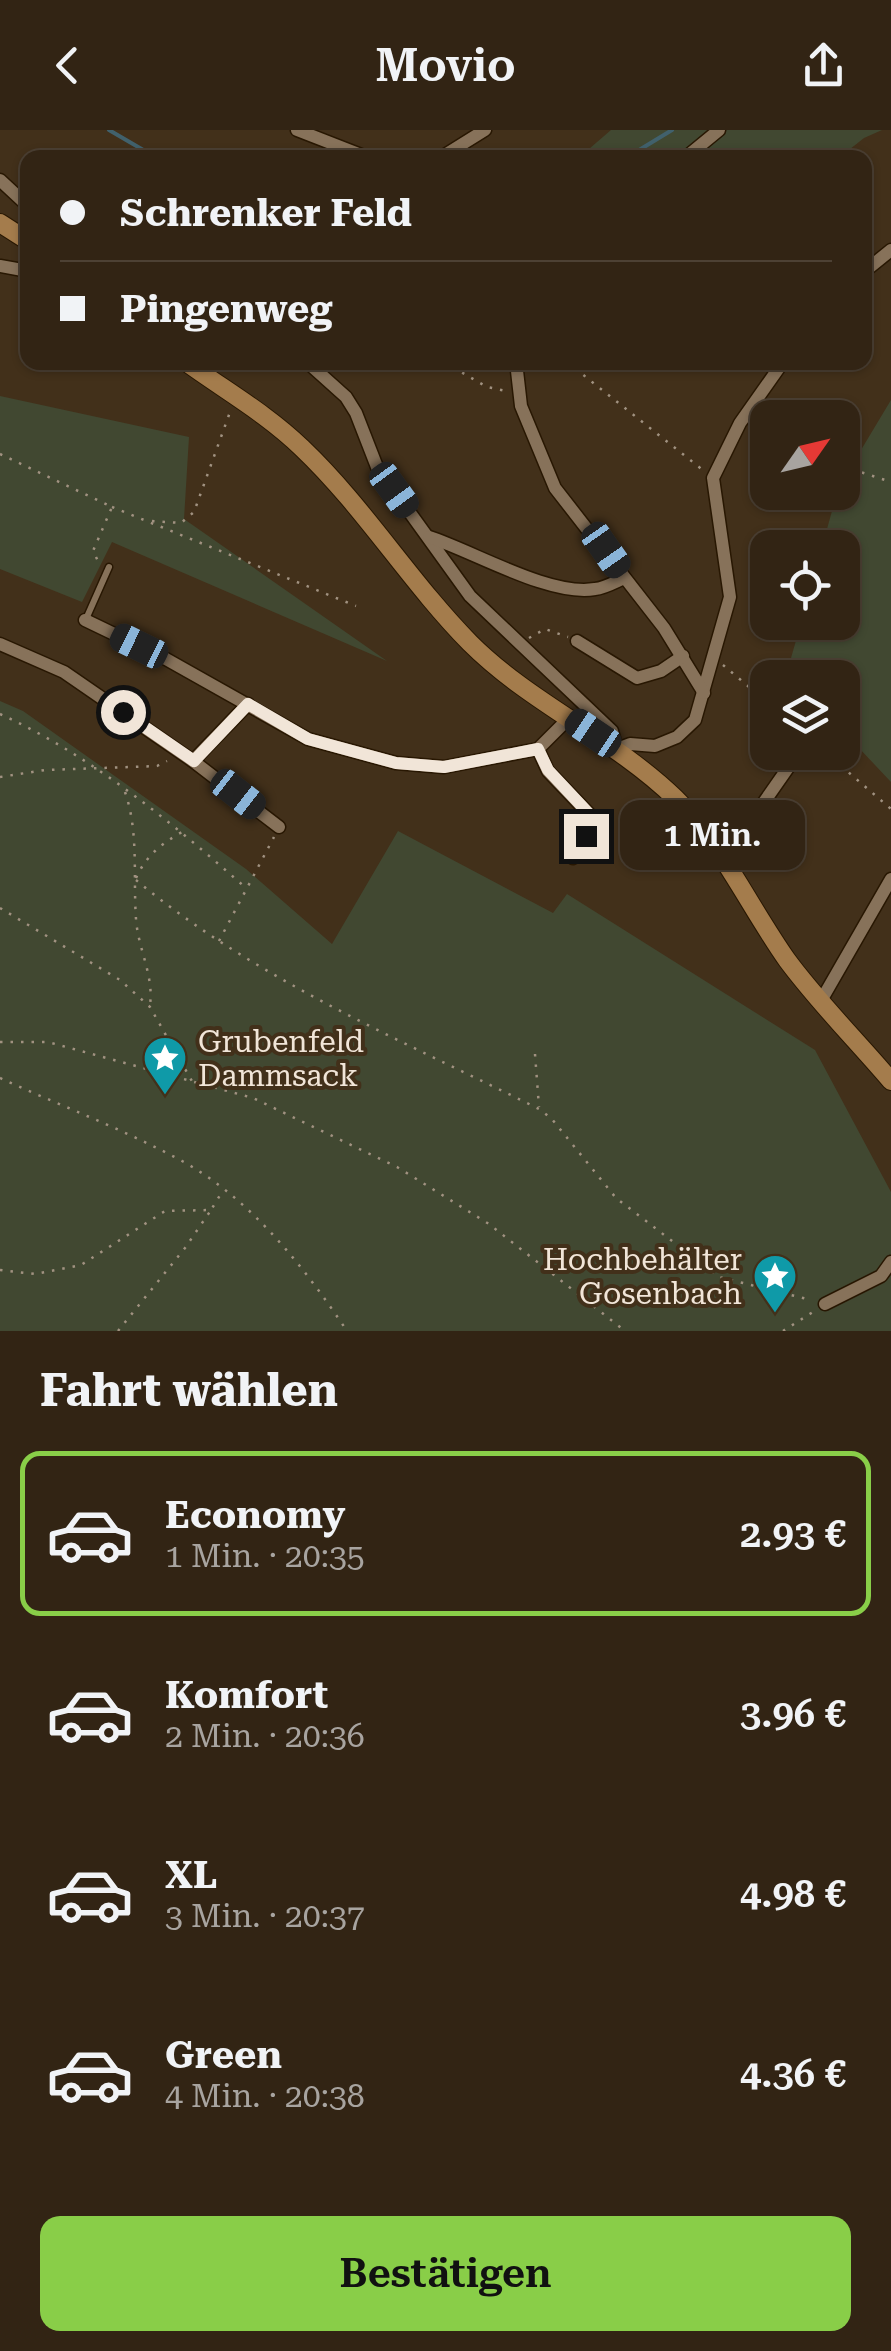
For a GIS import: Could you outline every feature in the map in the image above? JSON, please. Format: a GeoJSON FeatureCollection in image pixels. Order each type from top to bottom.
{"type":"FeatureCollection","features":[{"type":"Feature","properties":{"kind":"main road"},"geometry":{"type":"LineString","coordinates":[[197,370],[272,420],[304,449],[466,639],[502,674],[617,749],[678,800],[724,861],[790,964],[891,1081]]}},
{"type":"Feature","properties":{"kind":"street"},"geometry":{"type":"LineString","coordinates":[[297,130],[348,150]]}},
{"type":"Feature","properties":{"kind":"street"},"geometry":{"type":"LineString","coordinates":[[453,150],[485,130]]}},
{"type":"Feature","properties":{"kind":"street"},"geometry":{"type":"LineString","coordinates":[[695,150],[719,130]]}},
{"type":"Feature","properties":{"kind":"street"},"geometry":{"type":"LineString","coordinates":[[0,180],[20,199]]}},
{"type":"Feature","properties":{"kind":"street"},"geometry":{"type":"LineString","coordinates":[[316,370],[346,398],[377,467],[470,596],[574,692],[612,732],[617,749],[630,744],[654,746],[677,737],[695,720],[730,597],[713,478],[740,423],[777,370]]}},
{"type":"Feature","properties":{"kind":"street"},"geometry":{"type":"LineString","coordinates":[[517,370],[521,406],[555,488],[683,656],[704,692]]}},
{"type":"Feature","properties":{"kind":"street"},"geometry":{"type":"LineString","coordinates":[[428,537],[525,576],[573,588],[593,590],[624,578]]}},
{"type":"Feature","properties":{"kind":"street"},"geometry":{"type":"LineString","coordinates":[[85,620],[166,658],[308,739],[396,763],[444,767],[538,749],[569,718]]}},
{"type":"Feature","properties":{"kind":"street"},"geometry":{"type":"LineString","coordinates":[[577,641],[638,678],[661,671],[683,656]]}},
{"type":"Feature","properties":{"kind":"street"},"geometry":{"type":"LineString","coordinates":[[0,644],[64,672],[188,757],[276,832]]}},
{"type":"Feature","properties":{"kind":"street"},"geometry":{"type":"LineString","coordinates":[[188,757],[248,704]]}},
{"type":"Feature","properties":{"kind":"street"},"geometry":{"type":"LineString","coordinates":[[538,749],[548,770],[592,817],[573,858]]}},
{"type":"Feature","properties":{"kind":"street"},"geometry":{"type":"LineString","coordinates":[[724,861],[787,770]]}},
{"type":"Feature","properties":{"kind":"street"},"geometry":{"type":"LineString","coordinates":[[822,1000],[891,879]]}},
{"type":"Feature","properties":{"kind":"street"},"geometry":{"type":"LineString","coordinates":[[826,1304],[881,1276],[891,1262]]}},
{"type":"Feature","properties":{"kind":"lane"},"geometry":{"type":"LineString","coordinates":[[85,620],[109,567]]}},
{"type":"Feature","properties":{"kind":"path"},"geometry":{"type":"LineString","coordinates":[[458,370],[487,387],[520,394]]}},
{"type":"Feature","properties":{"kind":"path"},"geometry":{"type":"LineString","coordinates":[[576,370],[713,478]]}},
{"type":"Feature","properties":{"kind":"path"},"geometry":{"type":"LineString","coordinates":[[151,521],[181,522],[194,512],[225,418],[240,400]]}},
{"type":"Feature","properties":{"kind":"path"},"geometry":{"type":"LineString","coordinates":[[0,454],[208,548],[356,606]]}},
{"type":"Feature","properties":{"kind":"path"},"geometry":{"type":"LineString","coordinates":[[860,472],[891,482]]}},
{"type":"Feature","properties":{"kind":"path"},"geometry":{"type":"LineString","coordinates":[[105,576],[92,551],[112,507]]}},
{"type":"Feature","properties":{"kind":"path"},"geometry":{"type":"LineString","coordinates":[[520,644],[545,629],[577,641]]}},
{"type":"Feature","properties":{"kind":"path"},"geometry":{"type":"LineString","coordinates":[[714,657],[750,688]]}},
{"type":"Feature","properties":{"kind":"path"},"geometry":{"type":"LineString","coordinates":[[0,714],[29,727],[124,788],[246,888]]}},
{"type":"Feature","properties":{"kind":"path"},"geometry":{"type":"LineString","coordinates":[[0,777],[45,770],[158,766],[188,757]]}},
{"type":"Feature","properties":{"kind":"path"},"geometry":{"type":"LineString","coordinates":[[846,770],[891,809]]}},
{"type":"Feature","properties":{"kind":"path"},"geometry":{"type":"LineString","coordinates":[[124,788],[134,817],[136,922],[152,988],[150,1006]]}},
{"type":"Feature","properties":{"kind":"path"},"geometry":{"type":"LineString","coordinates":[[136,880],[142,865],[160,845],[182,832]]}},
{"type":"Feature","properties":{"kind":"path"},"geometry":{"type":"LineString","coordinates":[[218,942],[276,832]]}},
{"type":"Feature","properties":{"kind":"path"},"geometry":{"type":"LineString","coordinates":[[136,880],[177,914],[285,982],[540,1109],[616,1198],[719,1277],[826,1304]]}},
{"type":"Feature","properties":{"kind":"path"},"geometry":{"type":"LineString","coordinates":[[0,908],[120,980],[150,1006],[194,1084]]}},
{"type":"Feature","properties":{"kind":"path"},"geometry":{"type":"LineString","coordinates":[[0,1042],[48,1042],[253,1098],[397,1167],[489,1224],[625,1331]]}},
{"type":"Feature","properties":{"kind":"path"},"geometry":{"type":"LineString","coordinates":[[535,1054],[540,1109]]}},
{"type":"Feature","properties":{"kind":"path"},"geometry":{"type":"LineString","coordinates":[[0,1078],[185,1163],[224,1190],[305,1269],[347,1331]]}},
{"type":"Feature","properties":{"kind":"path"},"geometry":{"type":"LineString","coordinates":[[118,1331],[186,1248],[224,1190]]}},
{"type":"Feature","properties":{"kind":"path"},"geometry":{"type":"LineString","coordinates":[[0,1270],[35,1274],[80,1265],[165,1211],[211,1210]]}},
{"type":"Feature","properties":{"kind":"path"},"geometry":{"type":"LineString","coordinates":[[782,1331],[826,1304]]}},
{"type":"Feature","properties":{"kind":"green space"},"geometry":{"type":"Polygon","coordinates":[[[611,130],[882,130],[849,150],[588,150],[611,130]]]}},
{"type":"Feature","properties":{"kind":"green space"},"geometry":{"type":"Polygon","coordinates":[[[0,396],[189,437],[184,519],[387,661],[112,542],[82,602],[0,569],[0,396]]]}},
{"type":"Feature","properties":{"kind":"green space"},"geometry":{"type":"Polygon","coordinates":[[[891,400],[891,782],[860,749],[860,660],[790,660],[796,640],[860,640],[860,530],[827,530],[832,510],[860,510],[860,452],[891,400]]]}},
{"type":"Feature","properties":{"kind":"green space"},"geometry":{"type":"Polygon","coordinates":[[[0,701],[23,711],[246,869],[332,944],[398,831],[553,913],[567,894],[815,1050],[891,1192],[891,1331],[0,1331],[0,701]]]}},
{"type":"Feature","properties":{"kind":"waterway"},"geometry":{"type":"LineString","coordinates":[[109,130],[143,150]]}},
{"type":"Feature","properties":{"kind":"waterway"},"geometry":{"type":"LineString","coordinates":[[639,150],[672,130]]}},
{"type":"Feature","properties":{"kind":"place","name":"Grubenfeld Dammsack"},"geometry":{"type":"Point","coordinates":[165,1096]}},
{"type":"Feature","properties":{"kind":"place","name":"Hochbehälter Gosenbach"},"geometry":{"type":"Point","coordinates":[775,1314]}},
{"type":"Feature","properties":{"kind":"route"},"geometry":{"type":"LineString","coordinates":[[123,712],[194,761],[248,704],[308,739],[396,763],[444,767],[538,749],[548,770],[586,806],[592,817],[586,836]]}}]}
